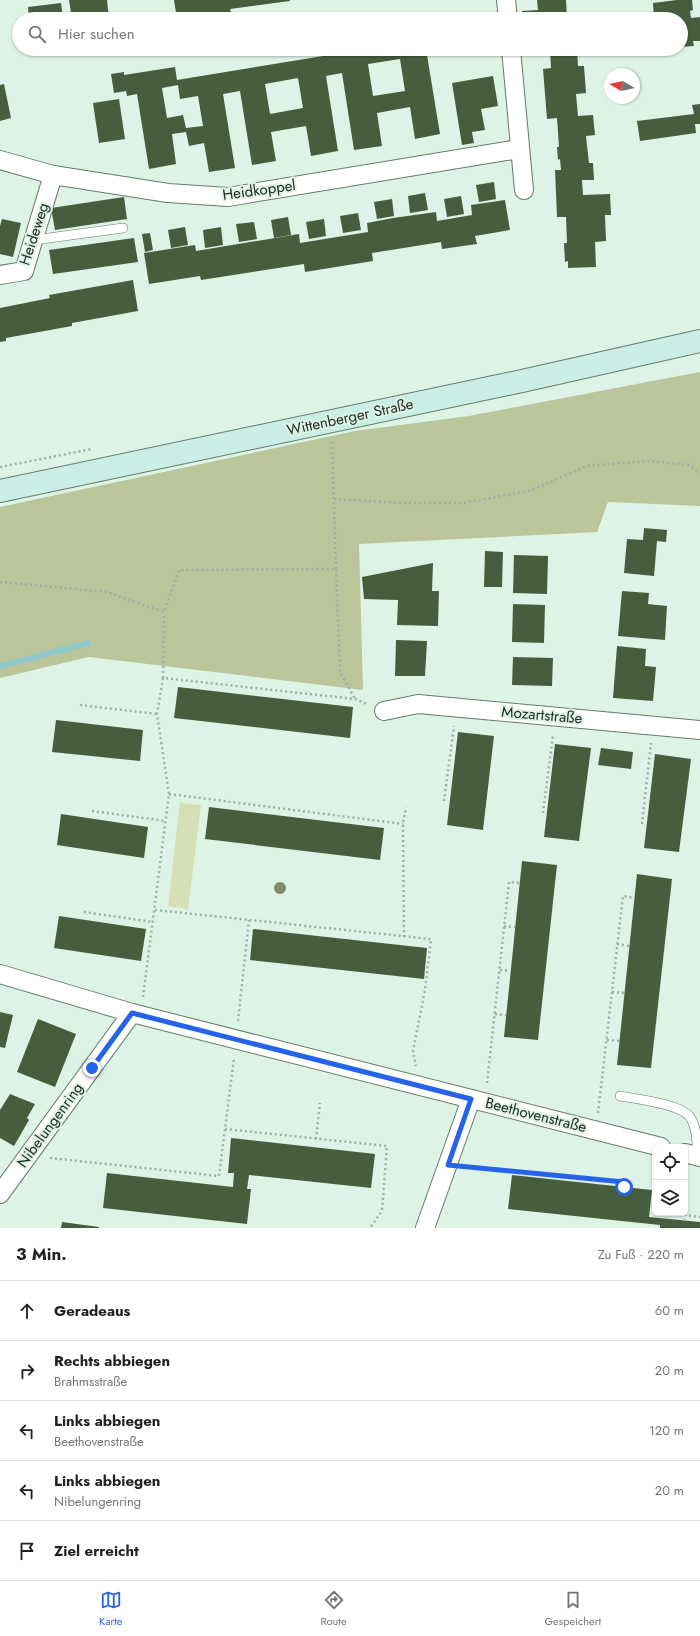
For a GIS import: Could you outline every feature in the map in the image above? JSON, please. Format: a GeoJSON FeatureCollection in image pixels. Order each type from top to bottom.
{"type":"FeatureCollection","features":[{"type":"Feature","properties":{"kind":"main road","name":"Wittenberger Straße"},"geometry":{"type":"LineString","coordinates":[[0,491],[700,341]]}},
{"type":"Feature","properties":{"kind":"street"},"geometry":{"type":"LineString","coordinates":[[506,0],[507,12]]}},
{"type":"Feature","properties":{"kind":"street"},"geometry":{"type":"LineString","coordinates":[[512,56],[524,190]]}},
{"type":"Feature","properties":{"kind":"street","name":"Heidkoppel"},"geometry":{"type":"LineString","coordinates":[[0,160],[53,175],[168,194],[228,197],[519,149]]}},
{"type":"Feature","properties":{"kind":"street","name":"Heideweg"},"geometry":{"type":"LineString","coordinates":[[0,275],[24,271],[53,175]]}},
{"type":"Feature","properties":{"kind":"street","name":"Mozartstraße"},"geometry":{"type":"LineString","coordinates":[[384,711],[418,704],[700,730]]}},
{"type":"Feature","properties":{"kind":"street"},"geometry":{"type":"LineString","coordinates":[[0,974],[132,1013]]}},
{"type":"Feature","properties":{"kind":"street","name":"Beethovenstraße"},"geometry":{"type":"LineString","coordinates":[[132,1013],[652,1145]]}},
{"type":"Feature","properties":{"kind":"street","name":"Nibelungenring"},"geometry":{"type":"LineString","coordinates":[[0,1194],[132,1013]]}},
{"type":"Feature","properties":{"kind":"street"},"geometry":{"type":"LineString","coordinates":[[425,1228],[448,1165],[478,1100]]}},
{"type":"Feature","properties":{"kind":"lane"},"geometry":{"type":"LineString","coordinates":[[34,240],[123,228]]}},
{"type":"Feature","properties":{"kind":"lane"},"geometry":{"type":"LineString","coordinates":[[620,1096],[673,1107],[684,1111],[690,1117],[694,1126],[694,1155]]}},
{"type":"Feature","properties":{"kind":"path"},"geometry":{"type":"LineString","coordinates":[[331,421],[340,672],[355,699]]}},
{"type":"Feature","properties":{"kind":"path"},"geometry":{"type":"LineString","coordinates":[[334,499],[405,503],[464,503],[532,490],[587,466],[648,461],[689,465],[700,473]]}},
{"type":"Feature","properties":{"kind":"path"},"geometry":{"type":"LineString","coordinates":[[132,1013],[143,997],[169,794],[157,714],[162,678],[164,612],[179,570],[336,569]]}},
{"type":"Feature","properties":{"kind":"path"},"geometry":{"type":"LineString","coordinates":[[0,582],[107,592],[164,612]]}},
{"type":"Feature","properties":{"kind":"path"},"geometry":{"type":"LineString","coordinates":[[162,678],[355,699],[384,711]]}},
{"type":"Feature","properties":{"kind":"path"},"geometry":{"type":"LineString","coordinates":[[80,705],[157,714]]}},
{"type":"Feature","properties":{"kind":"path"},"geometry":{"type":"LineString","coordinates":[[444,801],[457,707]]}},
{"type":"Feature","properties":{"kind":"path"},"geometry":{"type":"LineString","coordinates":[[543,813],[555,717]]}},
{"type":"Feature","properties":{"kind":"path"},"geometry":{"type":"LineString","coordinates":[[642,824],[653,726]]}},
{"type":"Feature","properties":{"kind":"path"},"geometry":{"type":"LineString","coordinates":[[169,794],[403,824]]}},
{"type":"Feature","properties":{"kind":"path"},"geometry":{"type":"LineString","coordinates":[[404,936],[403,824],[406,807]]}},
{"type":"Feature","properties":{"kind":"path"},"geometry":{"type":"LineString","coordinates":[[92,811],[166,821]]}},
{"type":"Feature","properties":{"kind":"path"},"geometry":{"type":"LineString","coordinates":[[478,1100],[495,1014],[509,882],[520,883]]}},
{"type":"Feature","properties":{"kind":"path"},"geometry":{"type":"LineString","coordinates":[[596,1130],[623,896],[634,898]]}},
{"type":"Feature","properties":{"kind":"path"},"geometry":{"type":"LineString","coordinates":[[155,910],[431,939],[425,990],[413,1051],[421,1086]]}},
{"type":"Feature","properties":{"kind":"path"},"geometry":{"type":"LineString","coordinates":[[84,912],[153,922]]}},
{"type":"Feature","properties":{"kind":"path"},"geometry":{"type":"LineString","coordinates":[[28,1155],[219,1176],[249,920]]}},
{"type":"Feature","properties":{"kind":"path"},"geometry":{"type":"LineString","coordinates":[[504,926],[515,927]]}},
{"type":"Feature","properties":{"kind":"path"},"geometry":{"type":"LineString","coordinates":[[617,944],[629,946]]}},
{"type":"Feature","properties":{"kind":"path"},"geometry":{"type":"LineString","coordinates":[[500,970],[510,971]]}},
{"type":"Feature","properties":{"kind":"path"},"geometry":{"type":"LineString","coordinates":[[612,992],[624,993]]}},
{"type":"Feature","properties":{"kind":"path"},"geometry":{"type":"LineString","coordinates":[[495,1014],[506,1015]]}},
{"type":"Feature","properties":{"kind":"path"},"geometry":{"type":"LineString","coordinates":[[606,1040],[619,1041]]}},
{"type":"Feature","properties":{"kind":"path"},"geometry":{"type":"LineString","coordinates":[[316,1139],[320,1103]]}},
{"type":"Feature","properties":{"kind":"path"},"geometry":{"type":"LineString","coordinates":[[225,1129],[387,1146],[382,1211],[370,1228]]}},
{"type":"Feature","properties":{"kind":"path"},"geometry":{"type":"LineString","coordinates":[[448,1165],[624,1182],[624,1187]]}},
{"type":"Feature","properties":{"kind":"path"},"geometry":{"type":"LineString","coordinates":[[581,1183],[582,1178]]}},
{"type":"Feature","properties":{"kind":"path"},"geometry":{"type":"LineString","coordinates":[[684,1221],[685,1215],[700,1216]]}},
{"type":"Feature","properties":{"kind":"green space"},"geometry":{"type":"Polygon","coordinates":[[[700,372],[700,506],[608,502],[597,532],[359,544],[363,690],[89,657],[0,678],[0,507],[355,431],[469,416],[700,372]]]}},
{"type":"Feature","properties":{"kind":"green space"},"geometry":{"type":"Polygon","coordinates":[[[180,803],[201,805],[188,909],[168,906],[180,803]]]}},
{"type":"Feature","properties":{"kind":"building"},"geometry":{"type":"Polygon","coordinates":[[[69,0],[107,0],[108,12],[71,12],[69,0]]]}},
{"type":"Feature","properties":{"kind":"building"},"geometry":{"type":"Polygon","coordinates":[[[174,0],[290,0],[230,9],[231,12],[176,12],[174,0]]]}},
{"type":"Feature","properties":{"kind":"building"},"geometry":{"type":"Polygon","coordinates":[[[537,0],[566,0],[567,12],[522,11],[538,10],[537,0]]]}},
{"type":"Feature","properties":{"kind":"building"},"geometry":{"type":"Polygon","coordinates":[[[692,0],[693,10],[690,11],[691,18],[700,17],[700,41],[693,41],[694,46],[688,46],[688,12],[654,12],[653,3],[692,0]]]}},
{"type":"Feature","properties":{"kind":"building"},"geometry":{"type":"Polygon","coordinates":[[[61,3],[62,12],[28,12],[28,7],[61,3]]]}},
{"type":"Feature","properties":{"kind":"building"},"geometry":{"type":"Polygon","coordinates":[[[323,56],[427,56],[440,134],[415,139],[410,107],[377,113],[382,146],[354,150],[342,73],[326,76],[338,151],[311,156],[306,126],[271,132],[276,161],[252,165],[240,91],[223,94],[235,168],[209,172],[204,143],[189,146],[186,132],[172,134],[176,164],[149,169],[137,94],[127,96],[126,91],[114,93],[111,74],[124,72],[124,75],[175,67],[177,80],[323,56]],[[400,59],[368,64],[373,96],[405,91],[400,59]],[[298,78],[265,84],[270,114],[303,108],[298,78]],[[178,85],[162,88],[167,118],[183,115],[186,128],[203,126],[198,96],[180,99],[178,85]]]}},
{"type":"Feature","properties":{"kind":"building"},"geometry":{"type":"Polygon","coordinates":[[[550,56],[577,56],[578,66],[584,66],[586,93],[576,94],[578,116],[593,115],[595,135],[586,136],[589,163],[593,163],[594,180],[582,180],[583,195],[610,194],[611,215],[605,215],[606,241],[595,242],[596,267],[568,268],[568,261],[565,262],[564,243],[567,243],[566,217],[557,217],[555,170],[561,170],[560,159],[558,160],[557,147],[559,147],[557,118],[547,119],[543,69],[551,68],[550,56]]]}},
{"type":"Feature","properties":{"kind":"building"},"geometry":{"type":"Polygon","coordinates":[[[493,76],[498,106],[481,109],[485,130],[472,132],[474,143],[462,145],[452,83],[493,76]]]}},
{"type":"Feature","properties":{"kind":"building"},"geometry":{"type":"Polygon","coordinates":[[[4,84],[11,118],[0,121],[0,85],[4,84]]]}},
{"type":"Feature","properties":{"kind":"building"},"geometry":{"type":"Polygon","coordinates":[[[119,99],[125,139],[99,143],[93,103],[119,99]]]}},
{"type":"Feature","properties":{"kind":"building"},"geometry":{"type":"Polygon","coordinates":[[[700,104],[700,124],[695,124],[696,133],[640,141],[637,121],[694,114],[692,105],[700,104]]]}},
{"type":"Feature","properties":{"kind":"building"},"geometry":{"type":"Polygon","coordinates":[[[494,182],[496,199],[479,202],[476,185],[494,182]]]}},
{"type":"Feature","properties":{"kind":"building"},"geometry":{"type":"Polygon","coordinates":[[[425,193],[428,210],[410,213],[408,196],[425,193]]]}},
{"type":"Feature","properties":{"kind":"building"},"geometry":{"type":"Polygon","coordinates":[[[461,196],[464,214],[447,217],[444,199],[461,196]]]}},
{"type":"Feature","properties":{"kind":"building"},"geometry":{"type":"Polygon","coordinates":[[[124,197],[127,219],[55,230],[51,208],[124,197]]]}},
{"type":"Feature","properties":{"kind":"building"},"geometry":{"type":"Polygon","coordinates":[[[392,199],[394,216],[377,219],[374,202],[392,199]]]}},
{"type":"Feature","properties":{"kind":"building"},"geometry":{"type":"Polygon","coordinates":[[[505,200],[510,230],[475,236],[477,244],[442,249],[441,242],[372,253],[373,261],[305,272],[304,264],[201,280],[200,276],[149,284],[144,253],[195,245],[196,251],[299,234],[300,243],[368,232],[367,223],[393,218],[436,212],[437,221],[472,215],[471,205],[505,200]]]}},
{"type":"Feature","properties":{"kind":"building"},"geometry":{"type":"Polygon","coordinates":[[[358,213],[361,230],[343,233],[340,216],[358,213]]]}},
{"type":"Feature","properties":{"kind":"building"},"geometry":{"type":"Polygon","coordinates":[[[288,217],[291,235],[274,238],[271,220],[288,217]]]}},
{"type":"Feature","properties":{"kind":"building"},"geometry":{"type":"Polygon","coordinates":[[[2,219],[21,223],[13,257],[0,254],[0,226],[2,219]]]}},
{"type":"Feature","properties":{"kind":"building"},"geometry":{"type":"Polygon","coordinates":[[[324,219],[326,236],[309,239],[306,222],[324,219]]]}},
{"type":"Feature","properties":{"kind":"building"},"geometry":{"type":"Polygon","coordinates":[[[254,222],[257,239],[239,242],[236,224],[254,222]]]}},
{"type":"Feature","properties":{"kind":"building"},"geometry":{"type":"Polygon","coordinates":[[[185,227],[188,245],[171,248],[168,230],[185,227]]]}},
{"type":"Feature","properties":{"kind":"building"},"geometry":{"type":"Polygon","coordinates":[[[221,227],[223,245],[205,248],[203,230],[221,227]]]}},
{"type":"Feature","properties":{"kind":"building"},"geometry":{"type":"Polygon","coordinates":[[[150,233],[153,250],[145,252],[142,234],[150,233]]]}},
{"type":"Feature","properties":{"kind":"building"},"geometry":{"type":"Polygon","coordinates":[[[134,238],[138,262],[53,274],[49,250],[134,238]]]}},
{"type":"Feature","properties":{"kind":"building"},"geometry":{"type":"Polygon","coordinates":[[[133,280],[138,311],[72,323],[72,326],[6,338],[6,341],[0,342],[0,308],[50,298],[49,295],[133,280]]]}},
{"type":"Feature","properties":{"kind":"building"},"geometry":{"type":"Polygon","coordinates":[[[644,528],[667,530],[666,542],[657,541],[654,576],[624,573],[627,539],[643,540],[644,528]]]}},
{"type":"Feature","properties":{"kind":"building"},"geometry":{"type":"Polygon","coordinates":[[[485,551],[503,552],[502,587],[484,587],[485,551]]]}},
{"type":"Feature","properties":{"kind":"building"},"geometry":{"type":"Polygon","coordinates":[[[514,555],[548,556],[547,594],[513,593],[514,555]]]}},
{"type":"Feature","properties":{"kind":"building"},"geometry":{"type":"Polygon","coordinates":[[[433,563],[432,591],[439,591],[438,626],[397,625],[398,600],[364,599],[362,577],[433,563]]]}},
{"type":"Feature","properties":{"kind":"building"},"geometry":{"type":"Polygon","coordinates":[[[622,591],[649,593],[648,604],[667,606],[665,640],[618,636],[622,591]]]}},
{"type":"Feature","properties":{"kind":"building"},"geometry":{"type":"Polygon","coordinates":[[[513,604],[545,605],[544,643],[512,642],[513,604]]]}},
{"type":"Feature","properties":{"kind":"building"},"geometry":{"type":"Polygon","coordinates":[[[396,640],[427,641],[425,676],[395,676],[396,640]]]}},
{"type":"Feature","properties":{"kind":"building"},"geometry":{"type":"Polygon","coordinates":[[[617,646],[646,649],[645,666],[656,667],[653,701],[613,698],[617,646]]]}},
{"type":"Feature","properties":{"kind":"building"},"geometry":{"type":"Polygon","coordinates":[[[513,657],[553,658],[552,686],[512,685],[513,657]]]}},
{"type":"Feature","properties":{"kind":"building"},"geometry":{"type":"Polygon","coordinates":[[[178,687],[353,707],[350,738],[174,718],[178,687]]]}},
{"type":"Feature","properties":{"kind":"building"},"geometry":{"type":"Polygon","coordinates":[[[56,720],[143,730],[140,761],[52,752],[56,720]]]}},
{"type":"Feature","properties":{"kind":"building"},"geometry":{"type":"Polygon","coordinates":[[[458,732],[494,736],[483,830],[447,825],[458,732]]]}},
{"type":"Feature","properties":{"kind":"building"},"geometry":{"type":"Polygon","coordinates":[[[555,744],[591,748],[579,841],[544,837],[555,744]]]}},
{"type":"Feature","properties":{"kind":"building"},"geometry":{"type":"Polygon","coordinates":[[[601,748],[633,752],[631,769],[598,765],[601,748]]]}},
{"type":"Feature","properties":{"kind":"building"},"geometry":{"type":"Polygon","coordinates":[[[655,754],[691,759],[679,852],[644,848],[655,754]]]}},
{"type":"Feature","properties":{"kind":"building"},"geometry":{"type":"Polygon","coordinates":[[[209,807],[384,828],[380,860],[205,839],[209,807]]]}},
{"type":"Feature","properties":{"kind":"building"},"geometry":{"type":"Polygon","coordinates":[[[61,814],[148,827],[144,858],[57,845],[61,814]]]}},
{"type":"Feature","properties":{"kind":"building"},"geometry":{"type":"Polygon","coordinates":[[[522,861],[557,865],[538,1040],[504,1037],[522,861]]]}},
{"type":"Feature","properties":{"kind":"building"},"geometry":{"type":"Polygon","coordinates":[[[637,874],[672,879],[651,1068],[617,1065],[637,874]]]}},
{"type":"Feature","properties":{"kind":"building"},"geometry":{"type":"Polygon","coordinates":[[[59,916],[146,929],[141,961],[54,948],[59,916]]]}},
{"type":"Feature","properties":{"kind":"building"},"geometry":{"type":"Polygon","coordinates":[[[253,929],[427,948],[424,979],[250,960],[253,929]]]}},
{"type":"Feature","properties":{"kind":"building"},"geometry":{"type":"Polygon","coordinates":[[[0,1012],[13,1015],[5,1048],[0,1047],[0,1012]]]}},
{"type":"Feature","properties":{"kind":"building"},"geometry":{"type":"Polygon","coordinates":[[[38,1019],[76,1034],[55,1087],[17,1072],[38,1019]]]}},
{"type":"Feature","properties":{"kind":"building"},"geometry":{"type":"Polygon","coordinates":[[[10,1094],[35,1104],[27,1118],[29,1120],[14,1146],[0,1138],[0,1110],[10,1094]]]}},
{"type":"Feature","properties":{"kind":"building"},"geometry":{"type":"Polygon","coordinates":[[[231,1138],[375,1154],[371,1188],[249,1175],[247,1189],[251,1189],[247,1224],[103,1208],[107,1173],[233,1187],[234,1173],[228,1173],[231,1138]]]}},
{"type":"Feature","properties":{"kind":"building"},"geometry":{"type":"Polygon","coordinates":[[[512,1175],[652,1190],[649,1217],[700,1222],[700,1228],[660,1228],[660,1225],[508,1209],[512,1175]]]}},
{"type":"Feature","properties":{"kind":"building"},"geometry":{"type":"Polygon","coordinates":[[[62,1222],[99,1227],[99,1228],[61,1228],[62,1222]]]}},
{"type":"Feature","properties":{"kind":"waterway"},"geometry":{"type":"LineString","coordinates":[[0,666],[88,643]]}},
{"type":"Feature","properties":{"kind":"route"},"geometry":{"type":"LineString","coordinates":[[92,1068],[132,1013],[471,1099],[448,1165],[624,1182],[624,1187]]}}]}
